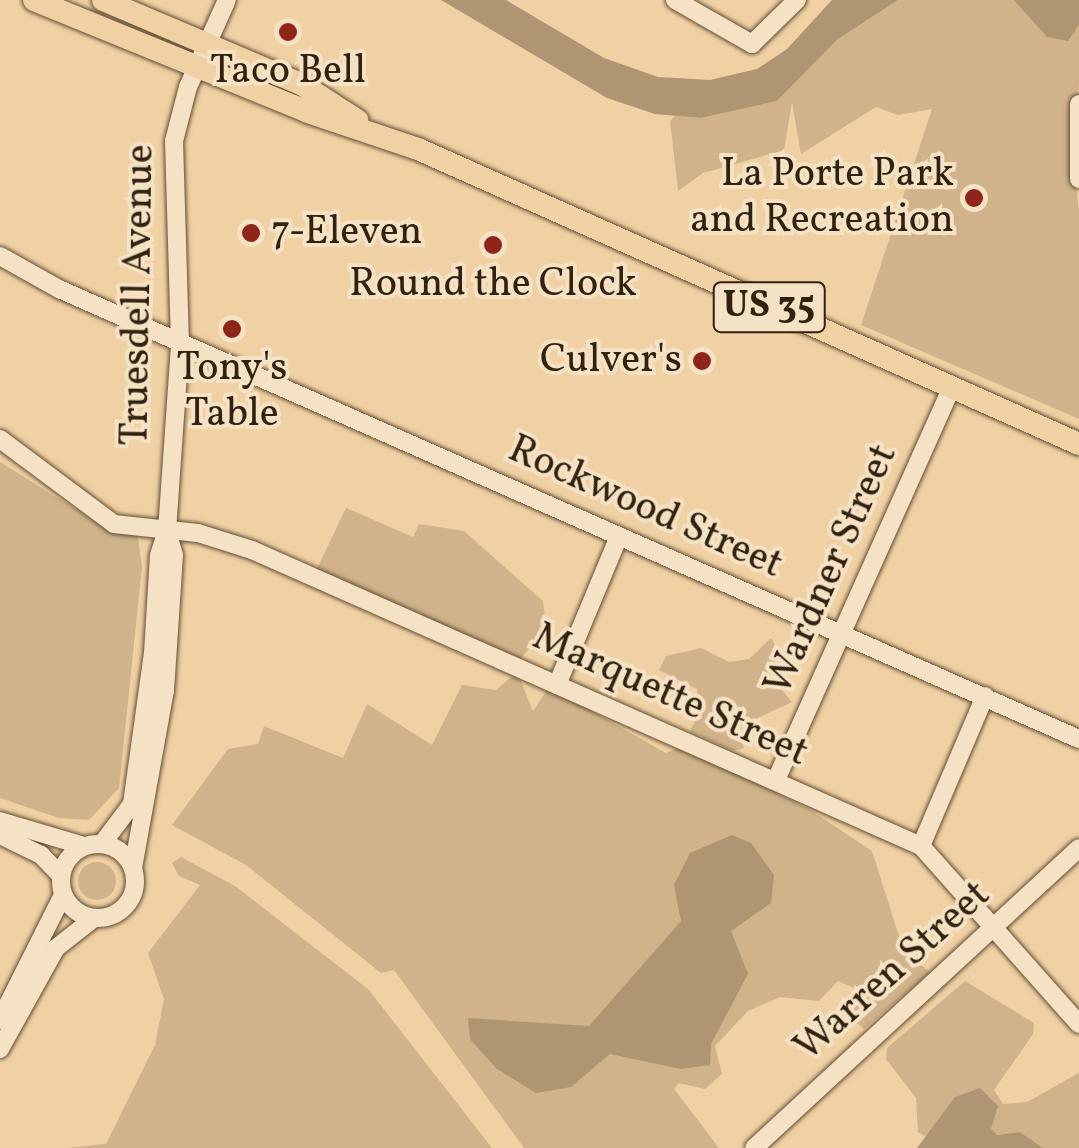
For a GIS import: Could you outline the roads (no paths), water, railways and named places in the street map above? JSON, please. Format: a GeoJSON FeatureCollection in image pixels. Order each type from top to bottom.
{"type":"FeatureCollection","features":[{"type":"Feature","properties":{"kind":"main road","name":"US 35"},"geometry":{"type":"LineString","coordinates":[[34,0],[308,112],[364,126],[1079,444]]}},
{"type":"Feature","properties":{"kind":"main road","name":"US 35"},"geometry":{"type":"LineString","coordinates":[[104,0],[208,41],[324,95],[364,126]]}},
{"type":"Feature","properties":{"kind":"street","name":"Truesdell Avenue"},"geometry":{"type":"LineString","coordinates":[[93,845],[132,804],[159,555],[167,531],[180,344],[171,179],[174,141],[198,64],[227,0]]}},
{"type":"Feature","properties":{"kind":"street"},"geometry":{"type":"LineString","coordinates":[[675,0],[752,44],[797,0]]}},
{"type":"Feature","properties":{"kind":"street"},"geometry":{"type":"LineString","coordinates":[[1079,104],[1079,179]]}},
{"type":"Feature","properties":{"kind":"street","name":"Rockwood Street"},"geometry":{"type":"LineString","coordinates":[[0,256],[180,344],[1079,740]]}},
{"type":"Feature","properties":{"kind":"street","name":"Wardner Street"},"geometry":{"type":"LineString","coordinates":[[776,780],[951,389]]}},
{"type":"Feature","properties":{"kind":"street","name":"Marquette Street"},"geometry":{"type":"LineString","coordinates":[[0,439],[114,524],[252,550],[921,846],[1079,1024]]}},
{"type":"Feature","properties":{"kind":"street","name":"Truesdell Avenue"},"geometry":{"type":"LineString","coordinates":[[133,868],[165,690],[174,555],[167,531]]}},
{"type":"Feature","properties":{"kind":"street"},"geometry":{"type":"LineString","coordinates":[[557,685],[619,536]]}},
{"type":"Feature","properties":{"kind":"street"},"geometry":{"type":"LineString","coordinates":[[921,846],[985,696]]}},
{"type":"Feature","properties":{"kind":"street"},"geometry":{"type":"LineString","coordinates":[[0,821],[121,852],[133,868],[128,904],[112,916],[93,918],[74,911],[41,855],[0,834]]}},
{"type":"Feature","properties":{"kind":"street"},"geometry":{"type":"LineString","coordinates":[[0,1020],[62,885],[93,845]]}},
{"type":"Feature","properties":{"kind":"street","name":"Warren Street"},"geometry":{"type":"LineString","coordinates":[[754,1148],[1079,848]]}},
{"type":"Feature","properties":{"kind":"street"},"geometry":{"type":"LineString","coordinates":[[0,1049],[56,948],[93,918]]}},
{"type":"Feature","properties":{"kind":"place","name":"Taco Bell"},"geometry":{"type":"Point","coordinates":[288,32]}},
{"type":"Feature","properties":{"kind":"place","name":"La Porte Park and Recreation"},"geometry":{"type":"Point","coordinates":[974,198]}},
{"type":"Feature","properties":{"kind":"place","name":"7-Eleven"},"geometry":{"type":"Point","coordinates":[251,233]}},
{"type":"Feature","properties":{"kind":"place","name":"Round the Clock"},"geometry":{"type":"Point","coordinates":[493,245]}},
{"type":"Feature","properties":{"kind":"place","name":"Tony's Table"},"geometry":{"type":"Point","coordinates":[232,329]}},
{"type":"Feature","properties":{"kind":"place","name":"Culver's"},"geometry":{"type":"Point","coordinates":[702,361]}}]}
